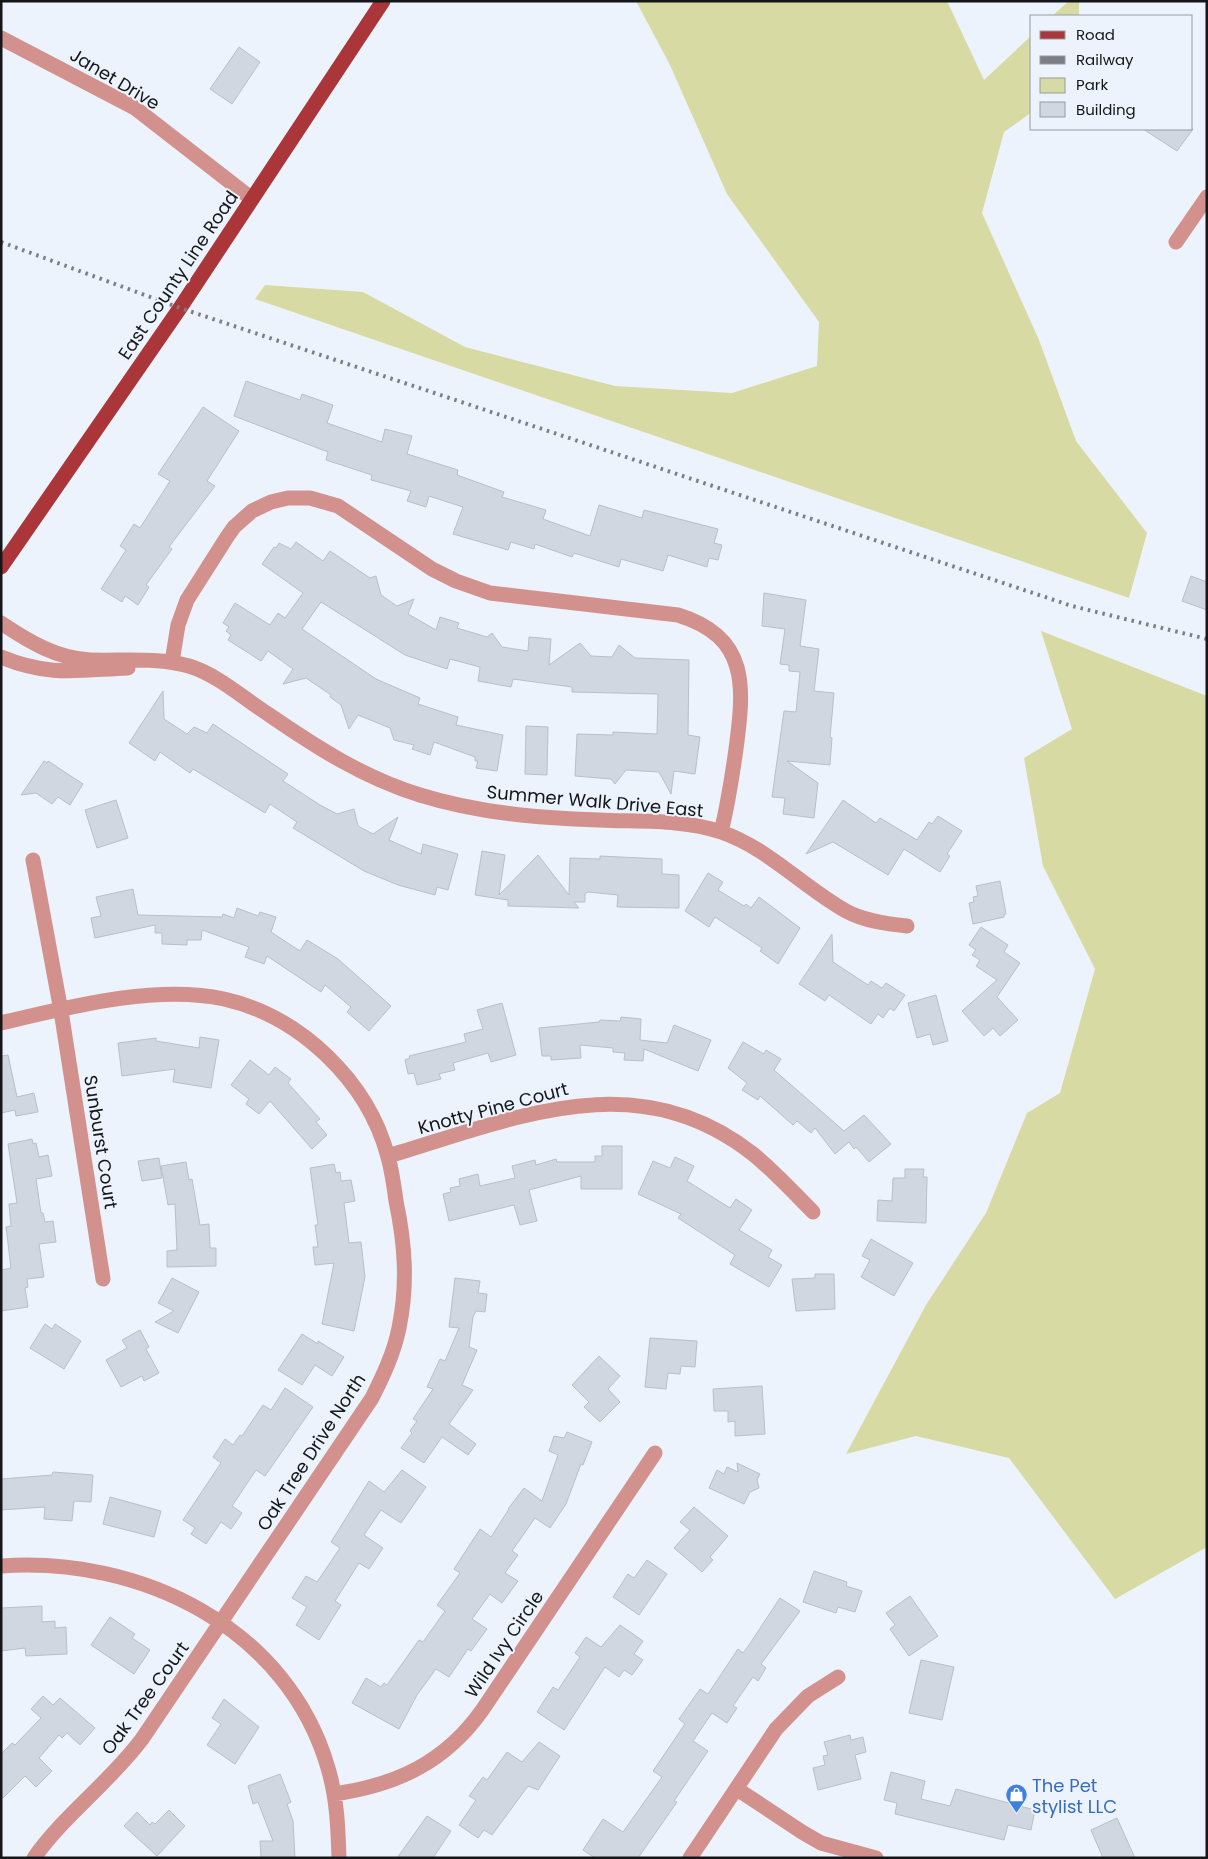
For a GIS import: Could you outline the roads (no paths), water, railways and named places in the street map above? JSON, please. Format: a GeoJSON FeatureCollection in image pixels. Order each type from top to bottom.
{"type":"FeatureCollection","features":[{"type":"Feature","properties":{"kind":"main road","name":"East County Line Road"},"geometry":{"type":"LineString","coordinates":[[1,567],[180,308],[383,1]]}},
{"type":"Feature","properties":{"kind":"street","name":"Janet Drive"},"geometry":{"type":"LineString","coordinates":[[1,38],[135,108],[252,199]]}},
{"type":"Feature","properties":{"kind":"street"},"geometry":{"type":"LineString","coordinates":[[1176,242],[1207,196]]}},
{"type":"Feature","properties":{"kind":"street"},"geometry":{"type":"LineString","coordinates":[[1,657],[20,665],[63,672],[151,666],[172,662],[178,625],[192,591],[234,527],[252,511],[271,502],[296,498],[331,504],[344,510],[432,569],[456,581],[490,593],[678,615],[695,621],[710,630],[723,642],[734,657],[740,674],[742,700],[728,804],[721,832]]}},
{"type":"Feature","properties":{"kind":"street","name":"Summer Walk Drive East"},"geometry":{"type":"LineString","coordinates":[[1,623],[35,644],[63,655],[88,660],[172,662],[210,676],[310,743],[350,766],[417,794],[444,802],[507,815],[680,824],[721,832],[752,847],[846,911],[876,922],[907,926]]}},
{"type":"Feature","properties":{"kind":"street","name":"Sunburst Court"},"geometry":{"type":"LineString","coordinates":[[33,860],[61,1011],[103,1279]]}},
{"type":"Feature","properties":{"kind":"street","name":"Oak Tree Drive North"},"geometry":{"type":"LineString","coordinates":[[1,1023],[154,994],[208,996],[242,1004],[267,1014],[314,1044],[339,1069],[356,1091],[374,1122],[388,1156],[404,1238],[406,1266],[399,1330],[391,1356],[372,1398],[221,1624]]}},
{"type":"Feature","properties":{"kind":"street","name":"Knotty Pine Court"},"geometry":{"type":"LineString","coordinates":[[388,1156],[548,1109],[584,1104],[638,1106],[690,1119],[730,1139],[774,1172],[813,1212]]}},
{"type":"Feature","properties":{"kind":"street","name":"Wild Ivy Circle"},"geometry":{"type":"LineString","coordinates":[[334,1794],[381,1784],[408,1775],[439,1756],[466,1731],[489,1701],[655,1453]]}},
{"type":"Feature","properties":{"kind":"street"},"geometry":{"type":"LineString","coordinates":[[1,1566],[32,1563],[60,1565],[114,1574],[165,1592],[221,1624],[263,1659],[297,1702],[318,1742],[328,1768],[334,1794],[340,1840],[339,1858]]}},
{"type":"Feature","properties":{"kind":"street","name":"Oak Tree Court"},"geometry":{"type":"LineString","coordinates":[[34,1858],[54,1832],[135,1748],[221,1624]]}},
{"type":"Feature","properties":{"kind":"street"},"geometry":{"type":"LineString","coordinates":[[690,1858],[776,1729],[808,1696],[838,1677]]}},
{"type":"Feature","properties":{"kind":"street"},"geometry":{"type":"LineString","coordinates":[[737,1789],[802,1832],[821,1842],[876,1858]]}},
{"type":"Feature","properties":{"kind":"railway"},"geometry":{"type":"LineString","coordinates":[[1,242],[180,308],[1072,606],[1207,639]]}},
{"type":"Feature","properties":{"kind":"place","name":"The Pet stylist LLC"},"geometry":{"type":"Point","coordinates":[1016,1814]}}]}
